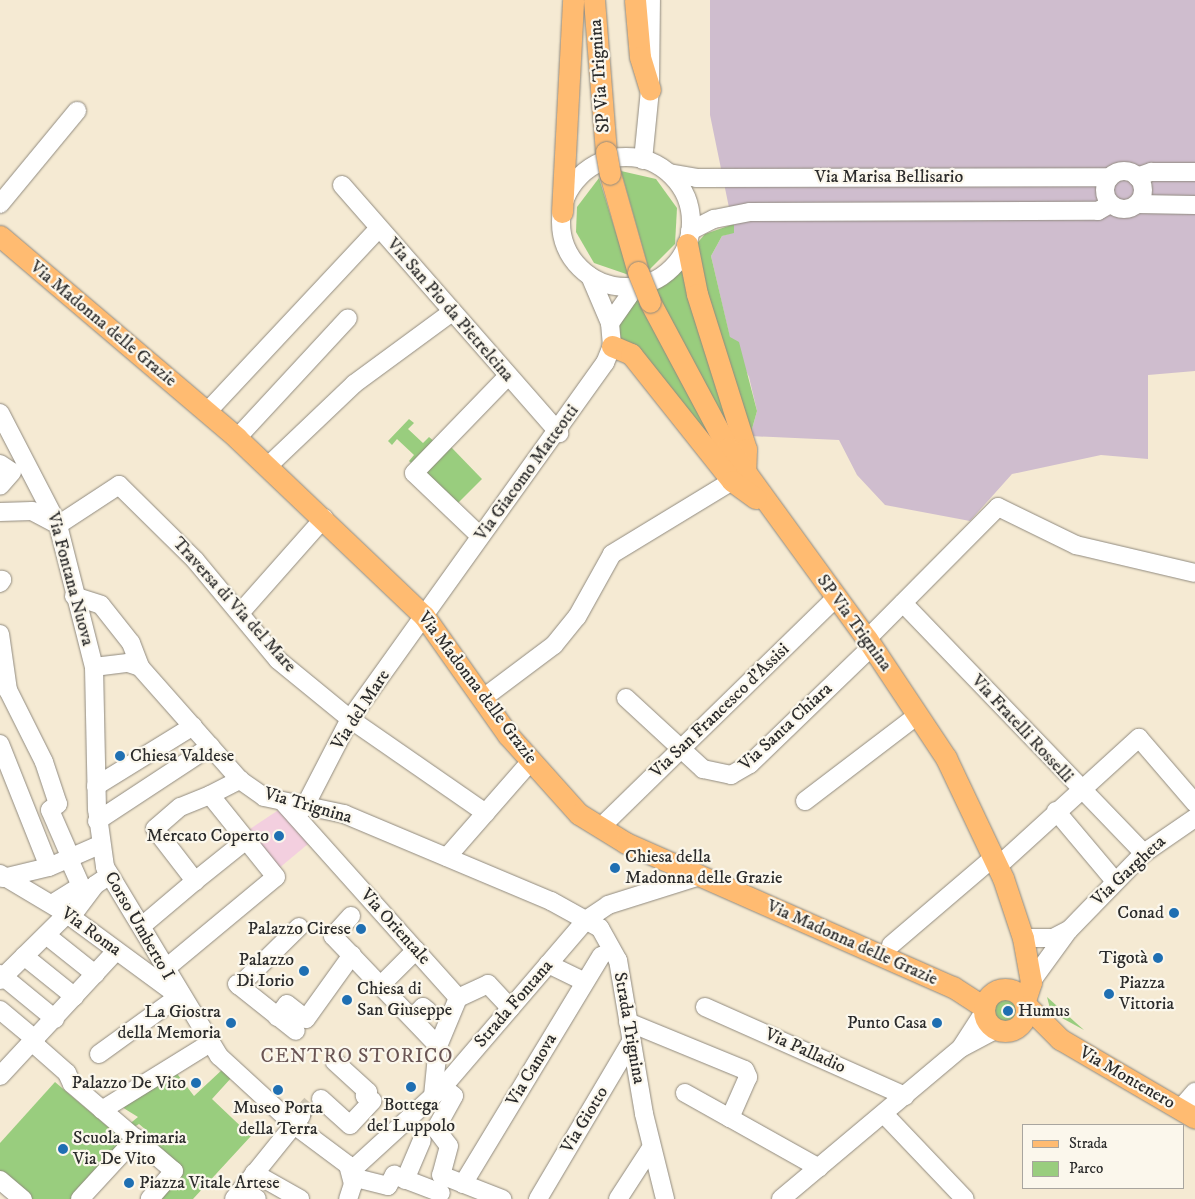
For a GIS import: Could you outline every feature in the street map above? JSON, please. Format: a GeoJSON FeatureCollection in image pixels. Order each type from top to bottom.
{"type":"FeatureCollection","features":[{"type":"Feature","properties":{"kind":"main road"},"geometry":{"type":"LineString","coordinates":[[562,212],[573,0]]}},
{"type":"Feature","properties":{"kind":"main road","name":"SP Via Trignina"},"geometry":{"type":"LineString","coordinates":[[594,0],[606,152],[637,279],[739,477],[771,510],[837,597],[918,715],[965,795],[995,863],[1023,938],[1027,960],[1028,997]]}},
{"type":"Feature","properties":{"kind":"main road"},"geometry":{"type":"LineString","coordinates":[[635,0],[640,57],[650,90]]}},
{"type":"Feature","properties":{"kind":"main road","name":"Via Madonna delle Grazie"},"geometry":{"type":"LineString","coordinates":[[0,236],[237,438],[324,518],[424,616],[482,699],[532,761],[579,814],[603,825],[626,843],[953,987],[991,1001],[1028,997],[1060,1039]]}},
{"type":"Feature","properties":{"kind":"main road"},"geometry":{"type":"LineString","coordinates":[[688,237],[697,294],[746,449],[739,477]]}},
{"type":"Feature","properties":{"kind":"main road"},"geometry":{"type":"LineString","coordinates":[[612,346],[631,354],[739,477]]}},
{"type":"Feature","properties":{"kind":"main road"},"geometry":{"type":"LineString","coordinates":[[1006,1029],[991,1001],[1027,960]]}},
{"type":"Feature","properties":{"kind":"main road"},"geometry":{"type":"LineString","coordinates":[[1006,1029],[1025,1019],[1028,997]]}},
{"type":"Feature","properties":{"kind":"main road"},"geometry":{"type":"LineString","coordinates":[[1006,1029],[1060,1039]]}},
{"type":"Feature","properties":{"kind":"main road","name":"Via Montenero"},"geometry":{"type":"LineString","coordinates":[[1060,1039],[1187,1113]]}},
{"type":"Feature","properties":{"kind":"street"},"geometry":{"type":"LineString","coordinates":[[643,160],[650,90],[651,0]]}},
{"type":"Feature","properties":{"kind":"street"},"geometry":{"type":"LineString","coordinates":[[0,204],[77,111]]}},
{"type":"Feature","properties":{"kind":"street"},"geometry":{"type":"LineString","coordinates":[[590,276],[612,285],[667,272],[688,237],[688,206],[669,173],[643,160],[619,158],[591,168],[570,189],[562,212],[566,248],[590,276],[610,323],[612,346]]}},
{"type":"Feature","properties":{"kind":"street"},"geometry":{"type":"LineString","coordinates":[[1137,204],[1142,188],[1137,177],[1127,172],[1110,177],[1105,187],[1110,204],[1121,209],[1137,204],[1195,205]]}},
{"type":"Feature","properties":{"kind":"street"},"geometry":{"type":"LineString","coordinates":[[1137,177],[1151,172],[1195,172]]}},
{"type":"Feature","properties":{"kind":"street","name":"Via Marisa Bellisario"},"geometry":{"type":"LineString","coordinates":[[669,173],[696,178],[1110,177]]}},
{"type":"Feature","properties":{"kind":"street","name":"Via San Pio da Pietrelcina"},"geometry":{"type":"LineString","coordinates":[[342,186],[558,433]]}},
{"type":"Feature","properties":{"kind":"street","name":"Via Marisa Bellisario"},"geometry":{"type":"LineString","coordinates":[[688,237],[714,219],[750,212],[1098,211],[1110,204]]}},
{"type":"Feature","properties":{"kind":"street"},"geometry":{"type":"LineString","coordinates":[[207,412],[378,229]]}},
{"type":"Feature","properties":{"kind":"street"},"geometry":{"type":"LineString","coordinates":[[610,323],[637,279]]}},
{"type":"Feature","properties":{"kind":"street"},"geometry":{"type":"LineString","coordinates":[[268,466],[354,384],[452,312]]}},
{"type":"Feature","properties":{"kind":"street"},"geometry":{"type":"LineString","coordinates":[[237,438],[348,318]]}},
{"type":"Feature","properties":{"kind":"street","name":"Via Giacomo Matteotti"},"geometry":{"type":"LineString","coordinates":[[424,616],[480,536],[558,433],[605,363],[612,346]]}},
{"type":"Feature","properties":{"kind":"street"},"geometry":{"type":"LineString","coordinates":[[480,536],[414,473],[508,376]]}},
{"type":"Feature","properties":{"kind":"street","name":"Via Fontana Nuova"},"geometry":{"type":"LineString","coordinates":[[0,413],[58,525],[74,596],[94,667]]}},
{"type":"Feature","properties":{"kind":"street"},"geometry":{"type":"LineString","coordinates":[[0,464],[12,472],[0,486]]}},
{"type":"Feature","properties":{"kind":"street"},"geometry":{"type":"LineString","coordinates":[[482,699],[554,645],[577,617],[612,554],[739,477]]}},
{"type":"Feature","properties":{"kind":"street","name":"Traversa di Via del Mare"},"geometry":{"type":"LineString","coordinates":[[58,525],[119,485],[195,560],[278,660],[350,720],[486,813]]}},
{"type":"Feature","properties":{"kind":"street","name":"Via Santa Chiara"},"geometry":{"type":"LineString","coordinates":[[626,698],[680,750],[716,775],[741,772],[869,643],[904,603],[998,507],[1076,545],[1195,573]]}},
{"type":"Feature","properties":{"kind":"street"},"geometry":{"type":"LineString","coordinates":[[0,512],[32,510],[58,525]]}},
{"type":"Feature","properties":{"kind":"street"},"geometry":{"type":"LineString","coordinates":[[240,613],[324,518]]}},
{"type":"Feature","properties":{"kind":"street"},"geometry":{"type":"LineString","coordinates":[[74,596],[101,605],[131,643],[140,668]]}},
{"type":"Feature","properties":{"kind":"street","name":"Via San Francesco d'Assisi"},"geometry":{"type":"LineString","coordinates":[[603,825],[837,597]]}},
{"type":"Feature","properties":{"kind":"street","name":"Via Fratelli Rosselli"},"geometry":{"type":"LineString","coordinates":[[904,603],[1080,789],[1144,853]]}},
{"type":"Feature","properties":{"kind":"street","name":"Via del Mare"},"geometry":{"type":"LineString","coordinates":[[304,808],[350,720],[424,616]]}},
{"type":"Feature","properties":{"kind":"street"},"geometry":{"type":"LineString","coordinates":[[0,634],[4,684],[44,762],[58,804],[50,810],[85,889]]}},
{"type":"Feature","properties":{"kind":"street"},"geometry":{"type":"LineString","coordinates":[[94,667],[128,663],[140,668]]}},
{"type":"Feature","properties":{"kind":"street","name":"Corso Umberto I"},"geometry":{"type":"LineString","coordinates":[[94,667],[97,821],[99,844],[110,875],[143,925],[179,996],[210,1043],[297,1120],[351,1174]]}},
{"type":"Feature","properties":{"kind":"street","name":"Via Trignina"},"geometry":{"type":"LineString","coordinates":[[140,668],[240,780],[264,797],[304,808],[344,814],[448,857],[586,920]]}},
{"type":"Feature","properties":{"kind":"street"},"geometry":{"type":"LineString","coordinates":[[805,801],[918,715]]}},
{"type":"Feature","properties":{"kind":"street"},"geometry":{"type":"LineString","coordinates":[[96,786],[193,726]]}},
{"type":"Feature","properties":{"kind":"street"},"geometry":{"type":"LineString","coordinates":[[891,945],[995,863],[1139,738],[1195,803]]}},
{"type":"Feature","properties":{"kind":"street"},"geometry":{"type":"LineString","coordinates":[[0,744],[49,866]]}},
{"type":"Feature","properties":{"kind":"street"},"geometry":{"type":"LineString","coordinates":[[97,821],[211,746]]}},
{"type":"Feature","properties":{"kind":"street"},"geometry":{"type":"LineString","coordinates":[[448,857],[532,761]]}},
{"type":"Feature","properties":{"kind":"street"},"geometry":{"type":"LineString","coordinates":[[195,881],[155,829],[180,806],[210,795],[240,780]]}},
{"type":"Feature","properties":{"kind":"street"},"geometry":{"type":"LineString","coordinates":[[165,969],[276,877],[210,795]]}},
{"type":"Feature","properties":{"kind":"street","name":"Via Orientale"},"geometry":{"type":"LineString","coordinates":[[284,802],[458,998]]}},
{"type":"Feature","properties":{"kind":"street"},"geometry":{"type":"LineString","coordinates":[[1056,811],[1115,880]]}},
{"type":"Feature","properties":{"kind":"street","name":"Via Gargheta"},"geometry":{"type":"LineString","coordinates":[[1028,997],[1069,930],[1115,880],[1144,853],[1195,818]]}},
{"type":"Feature","properties":{"kind":"street"},"geometry":{"type":"LineString","coordinates":[[143,925],[246,841]]}},
{"type":"Feature","properties":{"kind":"street"},"geometry":{"type":"LineString","coordinates":[[2,877],[49,866],[99,844]]}},
{"type":"Feature","properties":{"kind":"street"},"geometry":{"type":"LineString","coordinates":[[52,904],[110,875]]}},
{"type":"Feature","properties":{"kind":"street","name":"Strada Fontana"},"geometry":{"type":"LineString","coordinates":[[351,1174],[438,1092],[586,920],[608,905],[700,876]]}},
{"type":"Feature","properties":{"kind":"street","name":"Via Roma"},"geometry":{"type":"LineString","coordinates":[[2,877],[69,915],[179,996]]}},
{"type":"Feature","properties":{"kind":"street"},"geometry":{"type":"LineString","coordinates":[[359,886],[366,901],[332,936],[382,984],[420,1014],[438,1046]]}},
{"type":"Feature","properties":{"kind":"street"},"geometry":{"type":"LineString","coordinates":[[55,1019],[1,977],[69,915],[85,889]]}},
{"type":"Feature","properties":{"kind":"street","name":"Strada Trignina"},"geometry":{"type":"LineString","coordinates":[[586,920],[600,928],[614,948],[651,1148],[664,1199]]}},
{"type":"Feature","properties":{"kind":"street"},"geometry":{"type":"LineString","coordinates":[[299,927],[238,985],[277,1017],[301,1025],[352,955]]}},
{"type":"Feature","properties":{"kind":"street"},"geometry":{"type":"LineString","coordinates":[[1023,938],[1058,937],[1069,930]]}},
{"type":"Feature","properties":{"kind":"street"},"geometry":{"type":"LineString","coordinates":[[46,935],[95,974]]}},
{"type":"Feature","properties":{"kind":"street"},"geometry":{"type":"LineString","coordinates":[[382,984],[416,950]]}},
{"type":"Feature","properties":{"kind":"street"},"geometry":{"type":"LineString","coordinates":[[0,1076],[55,1019],[116,951]]}},
{"type":"Feature","properties":{"kind":"street"},"geometry":{"type":"LineString","coordinates":[[24,956],[75,997]]}},
{"type":"Feature","properties":{"kind":"street","name":"Via Canova"},"geometry":{"type":"LineString","coordinates":[[447,1188],[601,956]]}},
{"type":"Feature","properties":{"kind":"street"},"geometry":{"type":"LineString","coordinates":[[548,964],[585,982]]}},
{"type":"Feature","properties":{"kind":"street"},"geometry":{"type":"LineString","coordinates":[[447,1188],[441,1175],[449,1146],[436,1128],[454,1096],[438,1092],[438,1046],[458,998],[488,984],[510,1008]]}},
{"type":"Feature","properties":{"kind":"street"},"geometry":{"type":"LineString","coordinates":[[99,1054],[179,996]]}},
{"type":"Feature","properties":{"kind":"street"},"geometry":{"type":"LineString","coordinates":[[781,1199],[961,1048],[991,1001]]}},
{"type":"Feature","properties":{"kind":"street","name":"Via Palladio"},"geometry":{"type":"LineString","coordinates":[[705,1007],[905,1096]]}},
{"type":"Feature","properties":{"kind":"street"},"geometry":{"type":"LineString","coordinates":[[0,1010],[34,1041],[102,1110],[174,1172],[150,1199]]}},
{"type":"Feature","properties":{"kind":"street"},"geometry":{"type":"LineString","coordinates":[[628,1022],[746,1070],[748,1077],[730,1118]]}},
{"type":"Feature","properties":{"kind":"street"},"geometry":{"type":"LineString","coordinates":[[961,1048],[1006,1029]]}},
{"type":"Feature","properties":{"kind":"street","name":"Via Giotto"},"geometry":{"type":"LineString","coordinates":[[538,1199],[631,1042]]}},
{"type":"Feature","properties":{"kind":"street"},"geometry":{"type":"LineString","coordinates":[[102,1110],[210,1043]]}},
{"type":"Feature","properties":{"kind":"street"},"geometry":{"type":"LineString","coordinates":[[321,1099],[350,1125],[372,1102],[365,1096],[368,1092],[335,1062]]}},
{"type":"Feature","properties":{"kind":"street"},"geometry":{"type":"LineString","coordinates":[[1187,1113],[1195,1092]]}},
{"type":"Feature","properties":{"kind":"street"},"geometry":{"type":"LineString","coordinates":[[685,1093],[819,1168]]}},
{"type":"Feature","properties":{"kind":"street"},"geometry":{"type":"LineString","coordinates":[[884,1114],[966,1199]]}},
{"type":"Feature","properties":{"kind":"street"},"geometry":{"type":"LineString","coordinates":[[256,1199],[237,1194],[297,1120]]}},
{"type":"Feature","properties":{"kind":"street"},"geometry":{"type":"LineString","coordinates":[[80,1199],[136,1138]]}},
{"type":"Feature","properties":{"kind":"street"},"geometry":{"type":"LineString","coordinates":[[405,1180],[417,1138],[447,1151]]}},
{"type":"Feature","properties":{"kind":"street"},"geometry":{"type":"LineString","coordinates":[[618,1199],[651,1148]]}},
{"type":"Feature","properties":{"kind":"street"},"geometry":{"type":"LineString","coordinates":[[254,1173],[300,1199]]}},
{"type":"Feature","properties":{"kind":"street"},"geometry":{"type":"LineString","coordinates":[[348,1199],[351,1174],[388,1186],[394,1176],[405,1180],[502,1199]]}},
{"type":"Feature","properties":{"kind":"street"},"geometry":{"type":"LineString","coordinates":[[0,1180],[23,1199]]}},
{"type":"Feature","properties":{"kind":"shaded area"},"geometry":{"type":"Polygon","coordinates":[[[710,0],[1195,0],[1195,371],[1148,375],[1148,459],[1101,455],[1012,474],[970,521],[885,505],[857,475],[839,440],[750,436],[757,411],[749,377],[730,338],[711,256],[722,236],[734,232],[710,115],[710,0]]]}},
{"type":"Feature","properties":{"kind":"shaded area","name":"Mercato Coperto"},"geometry":{"type":"Polygon","coordinates":[[[280,809],[308,844],[278,869],[250,829],[280,809]]]}},
{"type":"Feature","properties":{"kind":"green space"},"geometry":{"type":"Polygon","coordinates":[[[621,171],[656,179],[677,208],[675,244],[649,270],[621,171]]]}},
{"type":"Feature","properties":{"kind":"green space"},"geometry":{"type":"Polygon","coordinates":[[[599,178],[629,275],[594,263],[576,232],[577,207],[599,178]]]}},
{"type":"Feature","properties":{"kind":"green space"},"geometry":{"type":"Polygon","coordinates":[[[734,224],[734,233],[722,236],[711,256],[730,337],[739,342],[757,411],[750,436],[715,454],[621,339],[618,320],[635,295],[670,275],[705,234],[734,224]]]}},
{"type":"Feature","properties":{"kind":"green space"},"geometry":{"type":"Polygon","coordinates":[[[409,419],[414,423],[408,429],[423,443],[429,437],[435,442],[413,465],[409,461],[414,455],[397,439],[392,445],[388,441],[409,419]]]}},
{"type":"Feature","properties":{"kind":"green space"},"geometry":{"type":"Polygon","coordinates":[[[450,446],[482,479],[457,504],[425,472],[450,446]]]}},
{"type":"Feature","properties":{"kind":"green space"},"geometry":{"type":"Polygon","coordinates":[[[1004,996],[1014,1000],[1018,1010],[1014,1020],[1004,1024],[994,1020],[990,1010],[994,1000],[1004,996]]]}},
{"type":"Feature","properties":{"kind":"green space"},"geometry":{"type":"Polygon","coordinates":[[[1047,997],[1084,1030],[1051,1012],[1047,997]]]}},
{"type":"Feature","properties":{"kind":"green space"},"geometry":{"type":"Polygon","coordinates":[[[224,1068],[232,1077],[212,1099],[251,1136],[193,1199],[157,1199],[181,1173],[139,1136],[146,1130],[139,1124],[131,1129],[127,1126],[138,1117],[117,1104],[175,1071],[194,1096],[224,1068]]]}},
{"type":"Feature","properties":{"kind":"green space"},"geometry":{"type":"Polygon","coordinates":[[[55,1082],[127,1143],[76,1199],[29,1199],[0,1174],[0,1143],[55,1082]]]}},
{"type":"Feature","properties":{"kind":"tunnel"},"geometry":{"type":"LineString","coordinates":[[301,1115],[311,1104]]}},
{"type":"Feature","properties":{"kind":"place","name":"Chiesa Valdese"},"geometry":{"type":"Point","coordinates":[120,756]}},
{"type":"Feature","properties":{"kind":"place","name":"Mercato Coperto"},"geometry":{"type":"Point","coordinates":[279,836]}},
{"type":"Feature","properties":{"kind":"place","name":"Chiesa della Madonna delle Grazie"},"geometry":{"type":"Point","coordinates":[615,868]}},
{"type":"Feature","properties":{"kind":"place","name":"Conad"},"geometry":{"type":"Point","coordinates":[1174,913]}},
{"type":"Feature","properties":{"kind":"place","name":"Palazzo Cirese"},"geometry":{"type":"Point","coordinates":[361,929]}},
{"type":"Feature","properties":{"kind":"place","name":"Tigotà"},"geometry":{"type":"Point","coordinates":[1158,958]}},
{"type":"Feature","properties":{"kind":"place","name":"Palazzo Di Iorio"},"geometry":{"type":"Point","coordinates":[304,971]}},
{"type":"Feature","properties":{"kind":"place","name":"Piazza Vittoria"},"geometry":{"type":"Point","coordinates":[1109,994]}},
{"type":"Feature","properties":{"kind":"place","name":"Chiesa di San Giuseppe"},"geometry":{"type":"Point","coordinates":[347,1000]}},
{"type":"Feature","properties":{"kind":"place","name":"Humus"},"geometry":{"type":"Point","coordinates":[1008,1011]}},
{"type":"Feature","properties":{"kind":"place","name":"La Giostra della Memoria"},"geometry":{"type":"Point","coordinates":[231,1023]}},
{"type":"Feature","properties":{"kind":"place","name":"Punto Casa"},"geometry":{"type":"Point","coordinates":[937,1023]}},
{"type":"Feature","properties":{"kind":"place","name":"Palazzo De Vito"},"geometry":{"type":"Point","coordinates":[196,1083]}},
{"type":"Feature","properties":{"kind":"place","name":"Bottega del Luppolo"},"geometry":{"type":"Point","coordinates":[411,1087]}},
{"type":"Feature","properties":{"kind":"place","name":"Museo Porta della Terra"},"geometry":{"type":"Point","coordinates":[278,1090]}},
{"type":"Feature","properties":{"kind":"place","name":"Scuola Primaria Via De Vito"},"geometry":{"type":"Point","coordinates":[63,1149]}},
{"type":"Feature","properties":{"kind":"place","name":"Piazza Vitale Artese"},"geometry":{"type":"Point","coordinates":[129,1183]}},
{"type":"Feature","properties":{"kind":"district","name":"CENTRO STORICO"},"geometry":{"type":"Point","coordinates":[357,1056]}}]}
